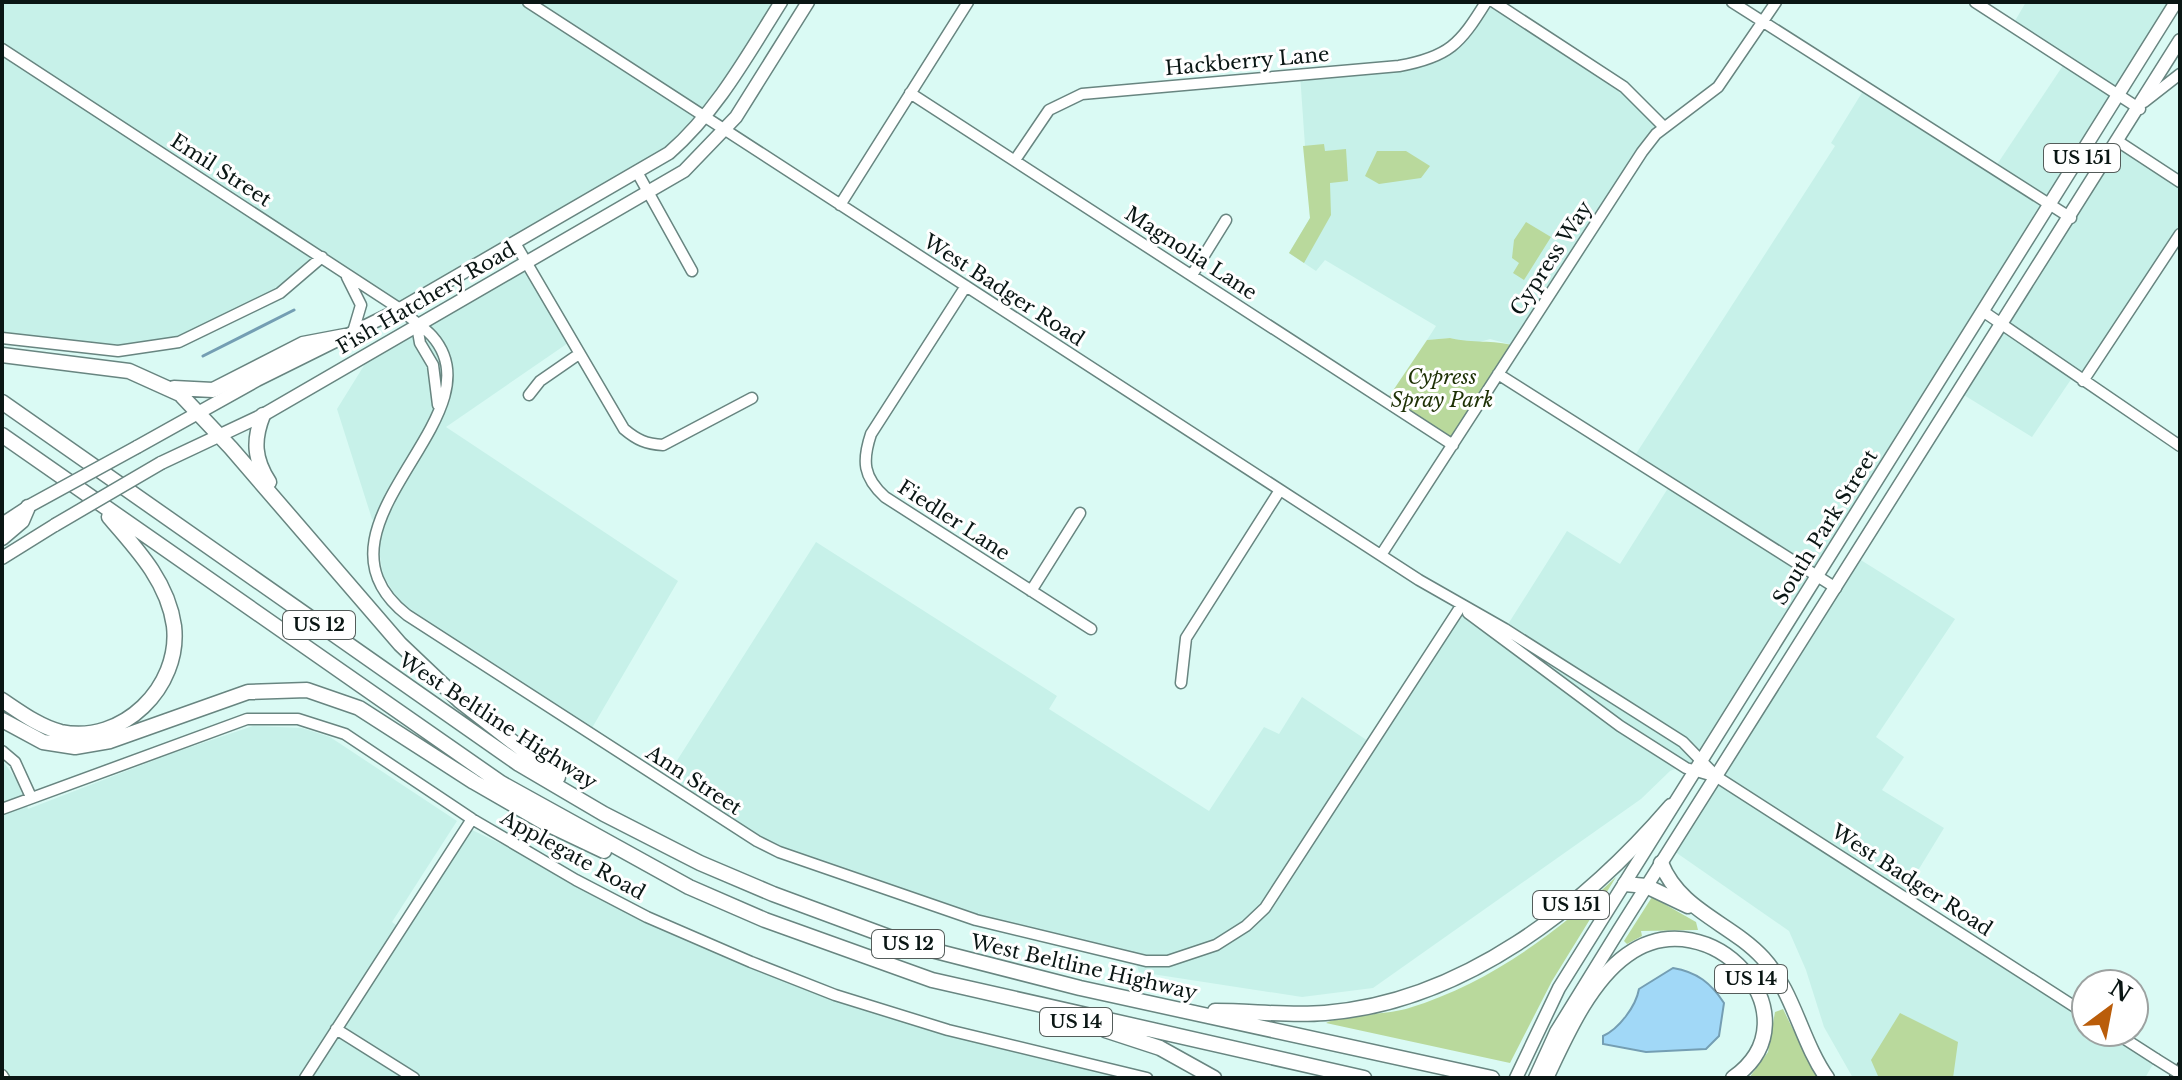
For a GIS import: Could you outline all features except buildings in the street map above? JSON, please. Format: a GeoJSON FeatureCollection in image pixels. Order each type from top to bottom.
{"type":"FeatureCollection","features":[{"type":"Feature","properties":{"kind":"highway"},"geometry":{"type":"LineString","coordinates":[[2,355],[129,371],[189,391],[213,390],[303,344],[349,334]]}},
{"type":"Feature","properties":{"kind":"highway"},"geometry":{"type":"LineString","coordinates":[[159,382],[180,394],[379,622],[460,701],[540,765],[645,836]]}},
{"type":"Feature","properties":{"kind":"highway","name":"West Beltline Highway"},"geometry":{"type":"LineString","coordinates":[[2,402],[483,740],[645,836],[762,890],[908,944],[971,962],[1486,1077]]}},
{"type":"Feature","properties":{"kind":"highway"},"geometry":{"type":"LineString","coordinates":[[263,415],[255,445],[260,467],[323,557]]}},
{"type":"Feature","properties":{"kind":"highway","name":"US 12"},"geometry":{"type":"LineString","coordinates":[[2,435],[501,783],[689,887],[777,925],[932,980],[1364,1078]]}},
{"type":"Feature","properties":{"kind":"highway"},"geometry":{"type":"LineString","coordinates":[[2,700],[60,732],[97,732],[128,719],[154,696],[163,682],[174,640],[170,608],[154,572],[96,502]]}},
{"type":"Feature","properties":{"kind":"highway"},"geometry":{"type":"LineString","coordinates":[[2,538],[22,521],[30,506]]}},
{"type":"Feature","properties":{"kind":"highway"},"geometry":{"type":"LineString","coordinates":[[2,720],[43,742],[75,747],[110,741],[248,692],[270,689],[315,692],[359,708],[545,823],[689,887]]}},
{"type":"Feature","properties":{"kind":"highway","name":"US 151"},"geometry":{"type":"LineString","coordinates":[[1186,1011],[1326,1013],[1364,1007],[1460,975],[1525,938],[1610,871],[1671,806]]}},
{"type":"Feature","properties":{"kind":"highway"},"geometry":{"type":"LineString","coordinates":[[1661,863],[1668,880],[1703,913]]}},
{"type":"Feature","properties":{"kind":"highway"},"geometry":{"type":"LineString","coordinates":[[1625,884],[1646,886],[1703,913],[1735,934],[1765,960],[1781,981],[1827,1078]]}},
{"type":"Feature","properties":{"kind":"highway","name":"US 14"},"geometry":{"type":"LineString","coordinates":[[1546,1078],[1611,969],[1640,947],[1677,939],[1699,942],[1729,956],[1745,970],[1760,998],[1763,1027],[1759,1047],[1733,1078]]}},
{"type":"Feature","properties":{"kind":"highway","name":"US 14"},"geometry":{"type":"LineString","coordinates":[[932,980],[1149,1043],[1184,1059],[1214,1078]]}},
{"type":"Feature","properties":{"kind":"main road","name":"Fish Hatchery Road"},"geometry":{"type":"LineString","coordinates":[[2,524],[198,414],[400,309],[669,153],[705,118],[781,2]]}},
{"type":"Feature","properties":{"kind":"main road","name":"Fish Hatchery Road"},"geometry":{"type":"LineString","coordinates":[[2,558],[161,463],[263,415],[684,171],[724,130],[808,2]]}},
{"type":"Feature","properties":{"kind":"main road","name":"South Park Street"},"geometry":{"type":"LineString","coordinates":[[1516,1078],[1559,988],[2120,97],[2176,2]]}},
{"type":"Feature","properties":{"kind":"main road","name":"South Park Street"},"geometry":{"type":"LineString","coordinates":[[1535,1078],[1556,1032],[1646,886],[2142,106],[2180,40]]}},
{"type":"Feature","properties":{"kind":"street","name":"West Badger Road"},"geometry":{"type":"LineString","coordinates":[[528,2],[1381,555],[1588,680],[1702,758],[1717,777]]}},
{"type":"Feature","properties":{"kind":"street"},"geometry":{"type":"LineString","coordinates":[[840,205],[968,2]]}},
{"type":"Feature","properties":{"kind":"street","name":"Hackberry Lane"},"geometry":{"type":"LineString","coordinates":[[1015,160],[1049,110],[1082,94],[1434,60],[1462,38],[1486,2]]}},
{"type":"Feature","properties":{"kind":"street"},"geometry":{"type":"LineString","coordinates":[[1494,2],[1624,87],[1664,127]]}},
{"type":"Feature","properties":{"kind":"street"},"geometry":{"type":"LineString","coordinates":[[1732,2],[2071,218]]}},
{"type":"Feature","properties":{"kind":"street","name":"Cypress Way"},"geometry":{"type":"LineString","coordinates":[[1381,555],[1564,268],[1642,152],[1664,127],[1718,87],[1776,2]]}},
{"type":"Feature","properties":{"kind":"street"},"geometry":{"type":"LineString","coordinates":[[1975,2],[2120,97],[2142,106],[2180,74]]}},
{"type":"Feature","properties":{"kind":"street","name":"Emil Street"},"geometry":{"type":"LineString","coordinates":[[2,49],[400,309],[417,326]]}},
{"type":"Feature","properties":{"kind":"street","name":"Magnolia Lane"},"geometry":{"type":"LineString","coordinates":[[910,93],[1453,445]]}},
{"type":"Feature","properties":{"kind":"street"},"geometry":{"type":"LineString","coordinates":[[2119,142],[2180,182]]}},
{"type":"Feature","properties":{"kind":"street"},"geometry":{"type":"LineString","coordinates":[[637,172],[692,271]]}},
{"type":"Feature","properties":{"kind":"street"},"geometry":{"type":"LineString","coordinates":[[1192,275],[1226,220]]}},
{"type":"Feature","properties":{"kind":"street"},"geometry":{"type":"LineString","coordinates":[[2083,381],[2180,234]]}},
{"type":"Feature","properties":{"kind":"street"},"geometry":{"type":"LineString","coordinates":[[515,243],[624,429],[647,444],[663,445],[752,398]]}},
{"type":"Feature","properties":{"kind":"street"},"geometry":{"type":"LineString","coordinates":[[2,338],[135,351],[179,342],[280,293],[322,257]]}},
{"type":"Feature","properties":{"kind":"street"},"geometry":{"type":"LineString","coordinates":[[344,272],[361,305],[349,334]]}},
{"type":"Feature","properties":{"kind":"street","name":"Fiedler Lane"},"geometry":{"type":"LineString","coordinates":[[966,286],[871,434],[864,455],[865,471],[872,486],[885,497],[1091,629]]}},
{"type":"Feature","properties":{"kind":"street"},"geometry":{"type":"LineString","coordinates":[[1984,312],[2180,446]]}},
{"type":"Feature","properties":{"kind":"street","name":"Ann Street"},"geometry":{"type":"LineString","coordinates":[[417,326],[432,336],[446,370],[447,388],[373,538],[373,563],[377,579],[395,605],[757,841],[779,852],[976,920],[1135,959],[1168,961],[1216,945],[1246,926],[1265,908],[1461,606]]}},
{"type":"Feature","properties":{"kind":"street"},"geometry":{"type":"LineString","coordinates":[[529,395],[540,381],[579,354]]}},
{"type":"Feature","properties":{"kind":"street"},"geometry":{"type":"LineString","coordinates":[[1498,374],[1836,588]]}},
{"type":"Feature","properties":{"kind":"street"},"geometry":{"type":"LineString","coordinates":[[1181,683],[1186,638],[1280,490]]}},
{"type":"Feature","properties":{"kind":"street"},"geometry":{"type":"LineString","coordinates":[[1031,591],[1080,513]]}},
{"type":"Feature","properties":{"kind":"street","name":"West Badger Road"},"geometry":{"type":"LineString","coordinates":[[1461,606],[1482,625],[1549,671],[1601,712],[1693,771],[1717,777],[2070,1004]]}},
{"type":"Feature","properties":{"kind":"street","name":"Applegate Road"},"geometry":{"type":"LineString","coordinates":[[2,809],[200,733],[247,719],[274,717],[325,726],[345,734],[472,819],[647,917],[751,962],[835,995],[948,1030],[1147,1078]]}},
{"type":"Feature","properties":{"kind":"street"},"geometry":{"type":"LineString","coordinates":[[2,751],[15,762],[31,797]]}},
{"type":"Feature","properties":{"kind":"street"},"geometry":{"type":"LineString","coordinates":[[305,1078],[472,819]]}},
{"type":"Feature","properties":{"kind":"street"},"geometry":{"type":"LineString","coordinates":[[336,1029],[414,1078]]}},
{"type":"Feature","properties":{"kind":"street"},"geometry":{"type":"LineString","coordinates":[[2139,1048],[2180,1074]]}},
{"type":"Feature","properties":{"kind":"shaded area"},"geometry":{"type":"Polygon","coordinates":[[[2,2],[781,2],[717,103],[669,153],[400,309],[322,257],[251,309],[147,349],[2,338],[2,2]]]}},
{"type":"Feature","properties":{"kind":"shaded area"},"geometry":{"type":"Polygon","coordinates":[[[1486,2],[1612,78],[1664,127],[1516,346],[1490,339],[1473,344],[1450,338],[1427,340],[1436,326],[1325,260],[1316,271],[1289,253],[1310,218],[1300,74],[1399,66],[1446,53],[1486,2]]]}},
{"type":"Feature","properties":{"kind":"shaded area"},"geometry":{"type":"Polygon","coordinates":[[[2026,2],[2176,2],[1702,758],[1670,771],[1641,799],[1373,988],[1302,997],[1139,972],[1135,959],[976,920],[779,852],[664,781],[816,542],[1057,696],[1049,709],[1209,811],[1264,727],[1279,734],[1302,697],[1371,743],[1461,606],[1505,629],[1567,531],[1620,564],[1670,485],[1632,460],[1835,146],[1831,143],[1863,91],[1994,169],[2064,64],[2012,26],[2026,2]]]}},
{"type":"Feature","properties":{"kind":"shaded area"},"geometry":{"type":"Polygon","coordinates":[[[2119,142],[2180,182],[2180,234],[2083,381],[2074,375],[2032,437],[1959,392],[2119,142]]]}},
{"type":"Feature","properties":{"kind":"shaded area"},"geometry":{"type":"Polygon","coordinates":[[[526,263],[571,341],[446,427],[678,581],[589,733],[407,615],[383,575],[379,550],[383,527],[372,519],[337,409],[373,351],[526,263]]]}},
{"type":"Feature","properties":{"kind":"shaded area"},"geometry":{"type":"Polygon","coordinates":[[[1856,557],[1955,619],[1876,737],[1904,757],[1882,790],[1944,828],[1903,895],[2070,1004],[2070,1048],[2139,1048],[2156,1059],[2145,1078],[1853,1078],[1824,1027],[1806,970],[1789,931],[1671,849],[1856,557]]]}},
{"type":"Feature","properties":{"kind":"shaded area"},"geometry":{"type":"Polygon","coordinates":[[[253,726],[302,728],[330,737],[457,821],[392,922],[405,932],[472,830],[751,962],[921,1022],[1147,1078],[2,1078],[2,760],[16,779],[28,809],[253,726]]]}},
{"type":"Feature","properties":{"kind":"green space"},"geometry":{"type":"Polygon","coordinates":[[[1324,144],[1325,151],[1346,149],[1348,181],[1330,183],[1331,215],[1304,263],[1289,253],[1310,218],[1303,146],[1324,144]]]}},
{"type":"Feature","properties":{"kind":"green space"},"geometry":{"type":"Polygon","coordinates":[[[1377,151],[1406,151],[1430,166],[1421,178],[1379,184],[1365,176],[1377,151]]]}},
{"type":"Feature","properties":{"kind":"green space"},"geometry":{"type":"Polygon","coordinates":[[[1526,222],[1551,237],[1524,280],[1513,273],[1519,263],[1512,258],[1514,240],[1526,222]]]}},
{"type":"Feature","properties":{"kind":"green space","name":"Cypress Spray Park"},"geometry":{"type":"Polygon","coordinates":[[[1450,338],[1516,346],[1453,445],[1386,401],[1427,340],[1450,338]]]}},
{"type":"Feature","properties":{"kind":"green space"},"geometry":{"type":"Polygon","coordinates":[[[1616,877],[1552,981],[1510,1063],[1326,1023],[1409,1008],[1438,998],[1494,971],[1570,918],[1616,877]]]}},
{"type":"Feature","properties":{"kind":"green space"},"geometry":{"type":"Polygon","coordinates":[[[1652,897],[1696,922],[1698,930],[1641,931],[1642,936],[1627,944],[1624,941],[1652,897]]]}},
{"type":"Feature","properties":{"kind":"green space"},"geometry":{"type":"Polygon","coordinates":[[[1783,1009],[1818,1078],[1749,1078],[1768,1052],[1775,1012],[1783,1009]]]}},
{"type":"Feature","properties":{"kind":"green space"},"geometry":{"type":"Polygon","coordinates":[[[1900,1013],[1958,1042],[1953,1078],[1878,1076],[1871,1060],[1900,1013]]]}},
{"type":"Feature","properties":{"kind":"water"},"geometry":{"type":"Polygon","coordinates":[[[1673,968],[1703,980],[1724,1003],[1719,1036],[1706,1049],[1646,1052],[1603,1044],[1603,1036],[1626,1016],[1639,989],[1673,968]]]}},
{"type":"Feature","properties":{"kind":"waterway"},"geometry":{"type":"LineString","coordinates":[[203,356],[294,310]]}},
{"type":"Feature","properties":{"kind":"railway"},"geometry":{"type":"LineString","coordinates":[[2171,1078],[2180,1064]]}}]}
